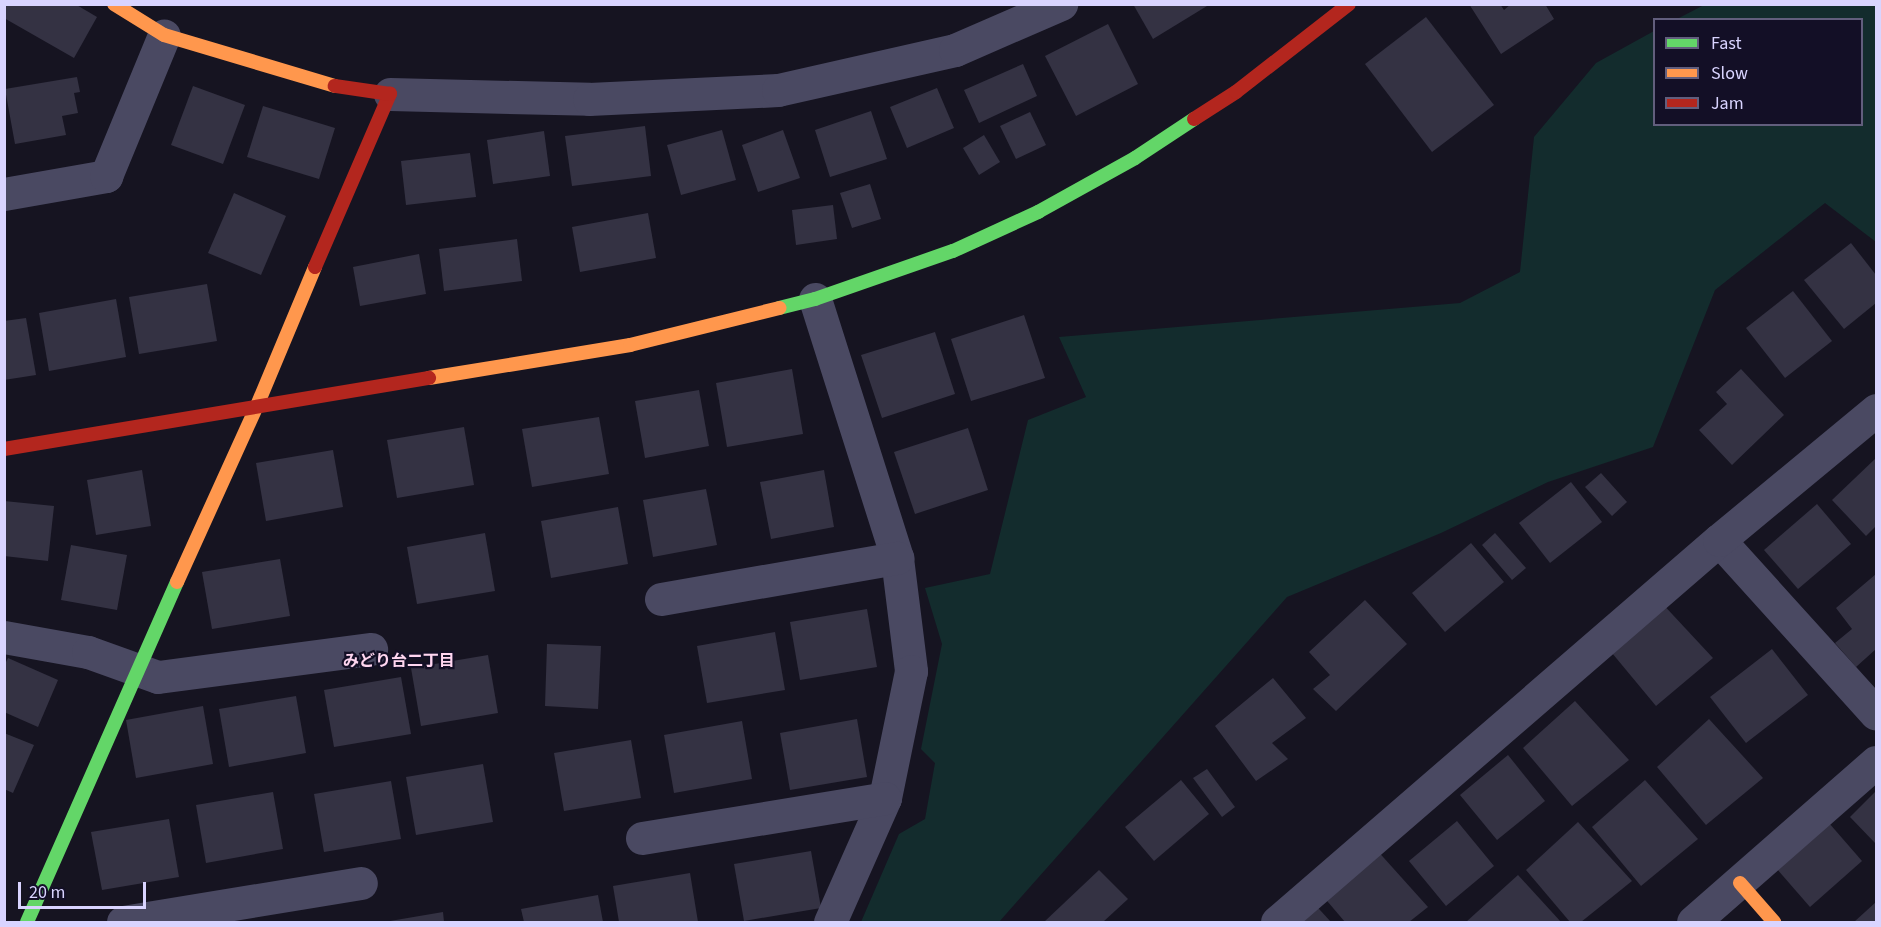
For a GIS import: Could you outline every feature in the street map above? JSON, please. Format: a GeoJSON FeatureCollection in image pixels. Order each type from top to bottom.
{"type":"FeatureCollection","features":[{"type":"Feature","properties":{"kind":"street"},"geometry":{"type":"LineString","coordinates":[[114,4],[164,35],[341,88],[390,94],[589,99],[778,90],[955,50],[1061,4]]}},
{"type":"Feature","properties":{"kind":"street"},"geometry":{"type":"LineString","coordinates":[[4,449],[630,345],[815,299],[953,251],[1038,212],[1135,158],[1236,92],[1349,4]]}},
{"type":"Feature","properties":{"kind":"street"},"geometry":{"type":"LineString","coordinates":[[4,194],[106,176],[164,35]]}},
{"type":"Feature","properties":{"kind":"street"},"geometry":{"type":"LineString","coordinates":[[27,922],[136,671],[256,408],[390,94]]}},
{"type":"Feature","properties":{"kind":"street"},"geometry":{"type":"LineString","coordinates":[[815,299],[897,558],[911,671],[885,798],[830,922]]}},
{"type":"Feature","properties":{"kind":"street"},"geometry":{"type":"LineString","coordinates":[[1277,922],[1719,540],[1876,410]]}},
{"type":"Feature","properties":{"kind":"street"},"geometry":{"type":"LineString","coordinates":[[1719,540],[1876,714]]}},
{"type":"Feature","properties":{"kind":"street"},"geometry":{"type":"LineString","coordinates":[[661,599],[897,558]]}},
{"type":"Feature","properties":{"kind":"street"},"geometry":{"type":"LineString","coordinates":[[4,637],[88,652],[158,677],[371,649]]}},
{"type":"Feature","properties":{"kind":"street"},"geometry":{"type":"LineString","coordinates":[[1693,922],[1876,762]]}},
{"type":"Feature","properties":{"kind":"street"},"geometry":{"type":"LineString","coordinates":[[642,838],[885,798]]}},
{"type":"Feature","properties":{"kind":"street"},"geometry":{"type":"LineString","coordinates":[[123,922],[361,882]]}},
{"type":"Feature","properties":{"kind":"street"},"geometry":{"type":"LineString","coordinates":[[1740,883],[1773,922]]}},
{"type":"Feature","properties":{"kind":"green space"},"geometry":{"type":"Polygon","coordinates":[[[1704,5],[1876,5],[1876,242],[1825,203],[1715,290],[1653,447],[1548,482],[1441,533],[1287,597],[999,922],[861,922],[899,834],[925,819],[935,763],[921,749],[942,644],[925,588],[990,574],[1028,420],[1086,397],[1059,337],[1460,303],[1520,272],[1534,137],[1596,63],[1653,32],[1653,126],[1863,126],[1863,18],[1679,18],[1704,5]]]}},
{"type":"Feature","properties":{"kind":"building"},"geometry":{"type":"Polygon","coordinates":[[[4,4],[75,4],[97,17],[74,58],[4,18],[4,4]]]}},
{"type":"Feature","properties":{"kind":"building"},"geometry":{"type":"Polygon","coordinates":[[[1133,4],[1206,4],[1207,6],[1153,39],[1133,4]]]}},
{"type":"Feature","properties":{"kind":"building"},"geometry":{"type":"Polygon","coordinates":[[[1469,4],[1500,4],[1504,10],[1511,4],[1545,4],[1554,19],[1501,54],[1469,4]]]}},
{"type":"Feature","properties":{"kind":"building"},"geometry":{"type":"Polygon","coordinates":[[[1426,17],[1494,105],[1432,152],[1365,64],[1426,17]]]}},
{"type":"Feature","properties":{"kind":"building"},"geometry":{"type":"Polygon","coordinates":[[[1108,24],[1138,84],[1076,116],[1045,56],[1108,24]]]}},
{"type":"Feature","properties":{"kind":"building"},"geometry":{"type":"Polygon","coordinates":[[[1023,64],[1037,96],[979,123],[964,90],[1023,64]]]}},
{"type":"Feature","properties":{"kind":"building"},"geometry":{"type":"Polygon","coordinates":[[[77,77],[80,92],[74,93],[78,113],[62,116],[66,135],[15,144],[5,89],[77,77]]]}},
{"type":"Feature","properties":{"kind":"building"},"geometry":{"type":"Polygon","coordinates":[[[193,86],[245,105],[223,164],[171,145],[193,86]]]}},
{"type":"Feature","properties":{"kind":"building"},"geometry":{"type":"Polygon","coordinates":[[[937,88],[954,128],[907,148],[890,107],[937,88]]]}},
{"type":"Feature","properties":{"kind":"building"},"geometry":{"type":"Polygon","coordinates":[[[263,106],[335,128],[319,179],[247,157],[263,106]]]}},
{"type":"Feature","properties":{"kind":"building"},"geometry":{"type":"Polygon","coordinates":[[[871,111],[887,159],[830,177],[815,130],[871,111]]]}},
{"type":"Feature","properties":{"kind":"building"},"geometry":{"type":"Polygon","coordinates":[[[1030,112],[1046,145],[1016,159],[1000,126],[1030,112]]]}},
{"type":"Feature","properties":{"kind":"building"},"geometry":{"type":"Polygon","coordinates":[[[645,126],[651,176],[572,186],[565,136],[645,126]]]}},
{"type":"Feature","properties":{"kind":"building"},"geometry":{"type":"Polygon","coordinates":[[[722,130],[736,180],[681,195],[667,145],[722,130]]]}},
{"type":"Feature","properties":{"kind":"building"},"geometry":{"type":"Polygon","coordinates":[[[783,130],[800,178],[758,192],[742,145],[783,130]]]}},
{"type":"Feature","properties":{"kind":"building"},"geometry":{"type":"Polygon","coordinates":[[[544,131],[550,176],[493,184],[487,140],[544,131]]]}},
{"type":"Feature","properties":{"kind":"building"},"geometry":{"type":"Polygon","coordinates":[[[984,135],[1000,162],[979,175],[963,148],[984,135]]]}},
{"type":"Feature","properties":{"kind":"building"},"geometry":{"type":"Polygon","coordinates":[[[470,153],[476,197],[406,205],[401,161],[470,153]]]}},
{"type":"Feature","properties":{"kind":"building"},"geometry":{"type":"Polygon","coordinates":[[[870,184],[881,219],[852,228],[840,193],[870,184]]]}},
{"type":"Feature","properties":{"kind":"building"},"geometry":{"type":"Polygon","coordinates":[[[234,193],[286,216],[261,275],[208,253],[234,193]]]}},
{"type":"Feature","properties":{"kind":"building"},"geometry":{"type":"Polygon","coordinates":[[[833,205],[837,239],[796,245],[792,210],[833,205]]]}},
{"type":"Feature","properties":{"kind":"building"},"geometry":{"type":"Polygon","coordinates":[[[648,213],[656,258],[580,272],[572,227],[648,213]]]}},
{"type":"Feature","properties":{"kind":"building"},"geometry":{"type":"Polygon","coordinates":[[[517,239],[522,281],[444,291],[439,249],[517,239]]]}},
{"type":"Feature","properties":{"kind":"building"},"geometry":{"type":"Polygon","coordinates":[[[1851,243],[1876,275],[1876,303],[1844,329],[1804,280],[1851,243]]]}},
{"type":"Feature","properties":{"kind":"building"},"geometry":{"type":"Polygon","coordinates":[[[419,254],[426,294],[360,306],[353,267],[419,254]]]}},
{"type":"Feature","properties":{"kind":"building"},"geometry":{"type":"Polygon","coordinates":[[[207,284],[217,341],[139,354],[129,297],[207,284]]]}},
{"type":"Feature","properties":{"kind":"building"},"geometry":{"type":"Polygon","coordinates":[[[1793,291],[1832,341],[1785,378],[1746,328],[1793,291]]]}},
{"type":"Feature","properties":{"kind":"building"},"geometry":{"type":"Polygon","coordinates":[[[116,299],[126,357],[49,371],[39,313],[116,299]]]}},
{"type":"Feature","properties":{"kind":"building"},"geometry":{"type":"Polygon","coordinates":[[[1024,315],[1045,378],[971,401],[951,339],[1024,315]]]}},
{"type":"Feature","properties":{"kind":"building"},"geometry":{"type":"Polygon","coordinates":[[[26,318],[36,375],[4,380],[4,321],[26,318]]]}},
{"type":"Feature","properties":{"kind":"building"},"geometry":{"type":"Polygon","coordinates":[[[935,332],[955,394],[882,418],[861,355],[935,332]]]}},
{"type":"Feature","properties":{"kind":"building"},"geometry":{"type":"Polygon","coordinates":[[[792,369],[803,434],[727,447],[716,383],[792,369]]]}},
{"type":"Feature","properties":{"kind":"building"},"geometry":{"type":"Polygon","coordinates":[[[1741,369],[1784,415],[1732,465],[1699,430],[1727,404],[1716,392],[1741,369]]]}},
{"type":"Feature","properties":{"kind":"building"},"geometry":{"type":"Polygon","coordinates":[[[699,390],[709,446],[645,458],[635,401],[699,390]]]}},
{"type":"Feature","properties":{"kind":"building"},"geometry":{"type":"Polygon","coordinates":[[[599,417],[609,474],[532,487],[522,429],[599,417]]]}},
{"type":"Feature","properties":{"kind":"building"},"geometry":{"type":"Polygon","coordinates":[[[464,427],[474,485],[397,498],[387,440],[464,427]]]}},
{"type":"Feature","properties":{"kind":"building"},"geometry":{"type":"Polygon","coordinates":[[[968,428],[988,490],[915,514],[894,452],[968,428]]]}},
{"type":"Feature","properties":{"kind":"building"},"geometry":{"type":"Polygon","coordinates":[[[333,450],[343,507],[266,521],[256,463],[333,450]]]}},
{"type":"Feature","properties":{"kind":"building"},"geometry":{"type":"Polygon","coordinates":[[[1876,458],[1876,526],[1866,536],[1832,500],[1876,458]]]}},
{"type":"Feature","properties":{"kind":"building"},"geometry":{"type":"Polygon","coordinates":[[[142,470],[151,526],[96,535],[87,480],[142,470]]]}},
{"type":"Feature","properties":{"kind":"building"},"geometry":{"type":"Polygon","coordinates":[[[824,470],[834,527],[771,539],[760,482],[824,470]]]}},
{"type":"Feature","properties":{"kind":"building"},"geometry":{"type":"Polygon","coordinates":[[[1601,473],[1627,502],[1612,516],[1585,487],[1601,473]]]}},
{"type":"Feature","properties":{"kind":"building"},"geometry":{"type":"Polygon","coordinates":[[[1571,482],[1602,522],[1550,563],[1519,523],[1571,482]]]}},
{"type":"Feature","properties":{"kind":"building"},"geometry":{"type":"Polygon","coordinates":[[[706,489],[717,545],[653,557],[643,500],[706,489]]]}},
{"type":"Feature","properties":{"kind":"building"},"geometry":{"type":"Polygon","coordinates":[[[4,501],[54,506],[48,561],[4,556],[4,501]]]}},
{"type":"Feature","properties":{"kind":"building"},"geometry":{"type":"Polygon","coordinates":[[[1817,504],[1851,544],[1798,589],[1764,550],[1817,504]]]}},
{"type":"Feature","properties":{"kind":"building"},"geometry":{"type":"Polygon","coordinates":[[[618,507],[628,564],[551,578],[541,521],[618,507]]]}},
{"type":"Feature","properties":{"kind":"building"},"geometry":{"type":"Polygon","coordinates":[[[485,533],[495,591],[417,604],[407,547],[485,533]]]}},
{"type":"Feature","properties":{"kind":"building"},"geometry":{"type":"Polygon","coordinates":[[[1495,533],[1526,568],[1512,580],[1482,545],[1495,533]]]}},
{"type":"Feature","properties":{"kind":"building"},"geometry":{"type":"Polygon","coordinates":[[[1471,543],[1504,582],[1445,632],[1412,593],[1471,543]]]}},
{"type":"Feature","properties":{"kind":"building"},"geometry":{"type":"Polygon","coordinates":[[[71,545],[127,555],[117,610],[61,600],[71,545]]]}},
{"type":"Feature","properties":{"kind":"building"},"geometry":{"type":"Polygon","coordinates":[[[280,559],[290,616],[212,629],[202,572],[280,559]]]}},
{"type":"Feature","properties":{"kind":"building"},"geometry":{"type":"Polygon","coordinates":[[[1876,574],[1876,649],[1856,667],[1835,643],[1852,629],[1836,608],[1876,574]]]}},
{"type":"Feature","properties":{"kind":"building"},"geometry":{"type":"Polygon","coordinates":[[[1365,600],[1407,644],[1336,711],[1313,689],[1330,675],[1309,652],[1365,600]]]}},
{"type":"Feature","properties":{"kind":"building"},"geometry":{"type":"Polygon","coordinates":[[[1659,600],[1713,658],[1656,706],[1607,647],[1659,600]]]}},
{"type":"Feature","properties":{"kind":"building"},"geometry":{"type":"Polygon","coordinates":[[[867,609],[877,667],[800,680],[790,622],[867,609]]]}},
{"type":"Feature","properties":{"kind":"building"},"geometry":{"type":"Polygon","coordinates":[[[775,632],[785,690],[707,703],[697,646],[775,632]]]}},
{"type":"Feature","properties":{"kind":"building"},"geometry":{"type":"Polygon","coordinates":[[[547,644],[601,646],[598,709],[545,706],[547,644]]]}},
{"type":"Feature","properties":{"kind":"building"},"geometry":{"type":"Polygon","coordinates":[[[1772,649],[1808,695],[1746,743],[1710,697],[1772,649]]]}},
{"type":"Feature","properties":{"kind":"building"},"geometry":{"type":"Polygon","coordinates":[[[488,655],[498,713],[421,726],[411,668],[488,655]]]}},
{"type":"Feature","properties":{"kind":"building"},"geometry":{"type":"Polygon","coordinates":[[[8,658],[58,680],[38,727],[4,712],[4,666],[8,658]]]}},
{"type":"Feature","properties":{"kind":"building"},"geometry":{"type":"Polygon","coordinates":[[[401,677],[411,734],[334,747],[324,690],[401,677]]]}},
{"type":"Feature","properties":{"kind":"building"},"geometry":{"type":"Polygon","coordinates":[[[1273,678],[1306,718],[1272,743],[1288,759],[1256,781],[1215,726],[1273,678]]]}},
{"type":"Feature","properties":{"kind":"building"},"geometry":{"type":"Polygon","coordinates":[[[296,696],[306,753],[229,767],[219,709],[296,696]]]}},
{"type":"Feature","properties":{"kind":"building"},"geometry":{"type":"Polygon","coordinates":[[[1575,701],[1629,760],[1572,806],[1523,748],[1575,701]]]}},
{"type":"Feature","properties":{"kind":"building"},"geometry":{"type":"Polygon","coordinates":[[[203,706],[213,764],[136,778],[126,720],[203,706]]]}},
{"type":"Feature","properties":{"kind":"building"},"geometry":{"type":"Polygon","coordinates":[[[857,719],[867,777],[790,790],[780,733],[857,719]]]}},
{"type":"Feature","properties":{"kind":"building"},"geometry":{"type":"Polygon","coordinates":[[[1709,719],[1763,778],[1706,825],[1657,767],[1709,719]]]}},
{"type":"Feature","properties":{"kind":"building"},"geometry":{"type":"Polygon","coordinates":[[[742,721],[752,779],[674,793],[664,735],[742,721]]]}},
{"type":"Feature","properties":{"kind":"building"},"geometry":{"type":"Polygon","coordinates":[[[4,733],[34,745],[13,793],[4,789],[4,733]]]}},
{"type":"Feature","properties":{"kind":"building"},"geometry":{"type":"Polygon","coordinates":[[[631,740],[641,798],[564,811],[554,753],[631,740]]]}},
{"type":"Feature","properties":{"kind":"building"},"geometry":{"type":"Polygon","coordinates":[[[1508,755],[1545,801],[1497,840],[1460,795],[1508,755]]]}},
{"type":"Feature","properties":{"kind":"building"},"geometry":{"type":"Polygon","coordinates":[[[483,764],[493,822],[416,835],[406,777],[483,764]]]}},
{"type":"Feature","properties":{"kind":"building"},"geometry":{"type":"Polygon","coordinates":[[[1207,769],[1235,807],[1222,817],[1193,778],[1207,769]]]}},
{"type":"Feature","properties":{"kind":"building"},"geometry":{"type":"Polygon","coordinates":[[[1181,780],[1209,814],[1154,861],[1125,827],[1181,780]]]}},
{"type":"Feature","properties":{"kind":"building"},"geometry":{"type":"Polygon","coordinates":[[[1645,780],[1698,839],[1641,886],[1592,827],[1645,780]]]}},
{"type":"Feature","properties":{"kind":"building"},"geometry":{"type":"Polygon","coordinates":[[[391,781],[401,839],[324,852],[314,794],[391,781]]]}},
{"type":"Feature","properties":{"kind":"building"},"geometry":{"type":"Polygon","coordinates":[[[1876,791],[1876,844],[1850,817],[1876,791]]]}},
{"type":"Feature","properties":{"kind":"building"},"geometry":{"type":"Polygon","coordinates":[[[273,792],[283,849],[206,863],[196,805],[273,792]]]}},
{"type":"Feature","properties":{"kind":"building"},"geometry":{"type":"Polygon","coordinates":[[[169,819],[179,877],[102,890],[91,832],[169,819]]]}},
{"type":"Feature","properties":{"kind":"building"},"geometry":{"type":"Polygon","coordinates":[[[1457,821],[1494,866],[1446,906],[1409,861],[1457,821]]]}},
{"type":"Feature","properties":{"kind":"building"},"geometry":{"type":"Polygon","coordinates":[[[1578,822],[1632,881],[1581,922],[1570,922],[1526,870],[1578,822]]]}},
{"type":"Feature","properties":{"kind":"building"},"geometry":{"type":"Polygon","coordinates":[[[1829,823],[1862,861],[1810,907],[1776,868],[1829,823]]]}},
{"type":"Feature","properties":{"kind":"building"},"geometry":{"type":"Polygon","coordinates":[[[1375,848],[1428,907],[1409,922],[1345,922],[1322,895],[1375,848]]]}},
{"type":"Feature","properties":{"kind":"building"},"geometry":{"type":"Polygon","coordinates":[[[811,851],[821,908],[744,921],[734,864],[811,851]]]}},
{"type":"Feature","properties":{"kind":"building"},"geometry":{"type":"Polygon","coordinates":[[[1099,870],[1128,899],[1103,922],[1044,922],[1099,870]]]}},
{"type":"Feature","properties":{"kind":"building"},"geometry":{"type":"Polygon","coordinates":[[[690,873],[698,922],[619,922],[613,886],[690,873]]]}},
{"type":"Feature","properties":{"kind":"building"},"geometry":{"type":"Polygon","coordinates":[[[1518,875],[1561,922],[1466,922],[1518,875]]]}},
{"type":"Feature","properties":{"kind":"building"},"geometry":{"type":"Polygon","coordinates":[[[598,895],[603,922],[524,922],[521,909],[598,895]]]}},
{"type":"Feature","properties":{"kind":"building"},"geometry":{"type":"Polygon","coordinates":[[[1308,897],[1331,922],[1279,922],[1308,897]]]}},
{"type":"Feature","properties":{"kind":"building"},"geometry":{"type":"Polygon","coordinates":[[[1876,902],[1876,922],[1854,922],[1876,902]]]}},
{"type":"Feature","properties":{"kind":"building"},"geometry":{"type":"Polygon","coordinates":[[[443,912],[444,922],[390,922],[390,921],[443,912]]]}},
{"type":"Feature","properties":{"kind":"traffic: fast"},"geometry":{"type":"LineString","coordinates":[[779,308],[815,299],[953,251],[1038,212],[1135,158],[1194,119]]}},
{"type":"Feature","properties":{"kind":"traffic: fast"},"geometry":{"type":"LineString","coordinates":[[27,922],[177,582]]}},
{"type":"Feature","properties":{"kind":"traffic: slow"},"geometry":{"type":"LineString","coordinates":[[114,4],[164,35],[335,86]]}},
{"type":"Feature","properties":{"kind":"traffic: slow"},"geometry":{"type":"LineString","coordinates":[[177,582],[256,408],[315,267]]}},
{"type":"Feature","properties":{"kind":"traffic: slow"},"geometry":{"type":"LineString","coordinates":[[429,378],[630,345],[779,308]]}},
{"type":"Feature","properties":{"kind":"traffic: slow"},"geometry":{"type":"LineString","coordinates":[[1740,883],[1774,922]]}},
{"type":"Feature","properties":{"kind":"traffic: jam"},"geometry":{"type":"LineString","coordinates":[[1194,119],[1236,92],[1349,4]]}},
{"type":"Feature","properties":{"kind":"traffic: jam"},"geometry":{"type":"LineString","coordinates":[[315,267],[390,94],[335,86]]}},
{"type":"Feature","properties":{"kind":"traffic: jam"},"geometry":{"type":"LineString","coordinates":[[4,449],[429,378]]}},
{"type":"Feature","properties":{"kind":"district","name":"みどり台二丁目"},"geometry":{"type":"Point","coordinates":[399,661]}}]}
